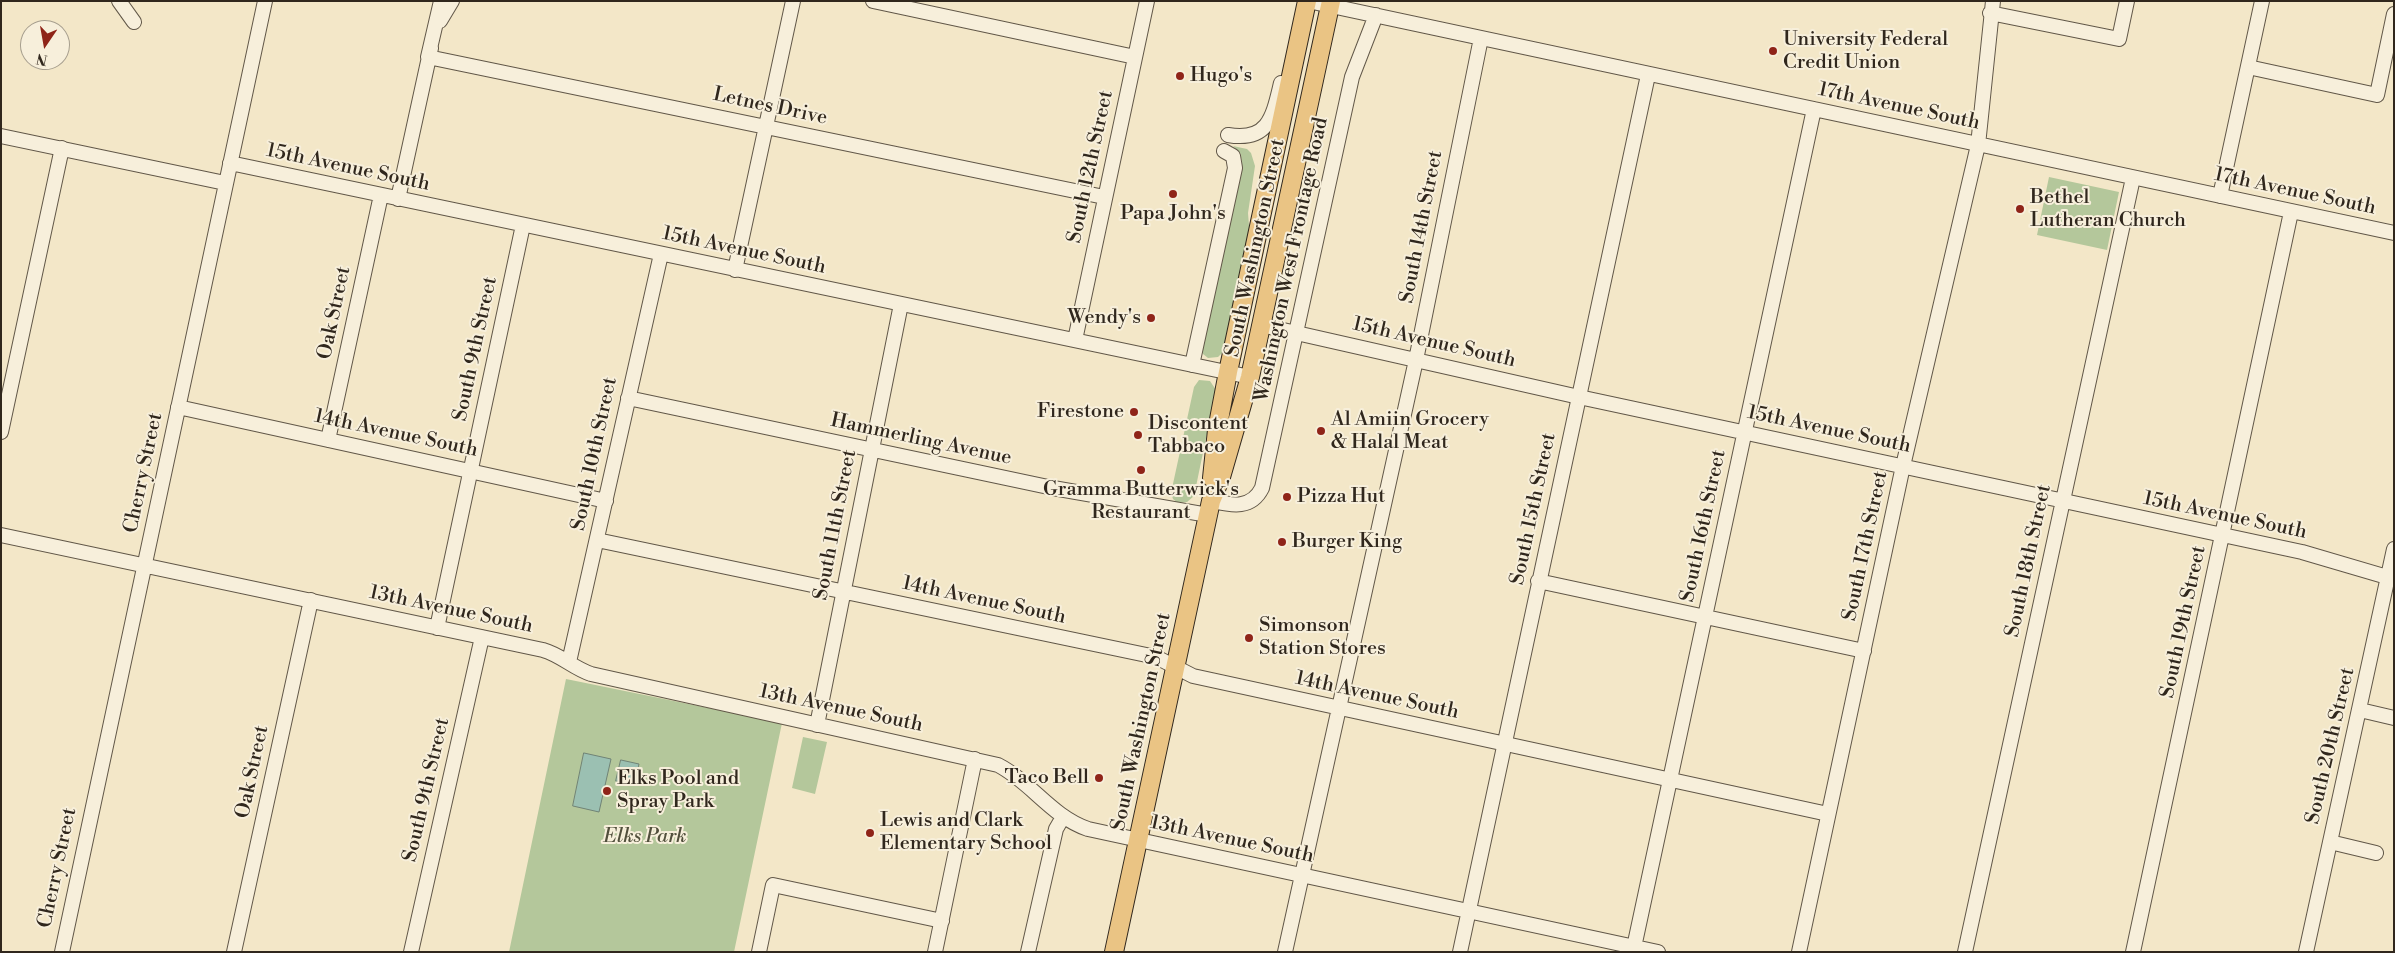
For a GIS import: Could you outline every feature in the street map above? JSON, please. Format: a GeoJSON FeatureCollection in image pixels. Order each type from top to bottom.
{"type":"FeatureCollection","features":[{"type":"Feature","properties":{"kind":"main road","name":"South Washington Street"},"geometry":{"type":"LineString","coordinates":[[1114,952],[1210,508],[1217,430],[1228,372],[1307,1]]}},
{"type":"Feature","properties":{"kind":"main road","name":"South Washington Street"},"geometry":{"type":"LineString","coordinates":[[1210,508],[1221,478],[1250,377],[1330,3]]}},
{"type":"Feature","properties":{"kind":"street"},"geometry":{"type":"LineString","coordinates":[[120,1],[134,22]]}},
{"type":"Feature","properties":{"kind":"street","name":"Cherry Street"},"geometry":{"type":"LineString","coordinates":[[62,952],[90,810],[145,565],[265,1]]}},
{"type":"Feature","properties":{"kind":"street"},"geometry":{"type":"LineString","coordinates":[[398,199],[441,1]]}},
{"type":"Feature","properties":{"kind":"street"},"geometry":{"type":"LineString","coordinates":[[428,57],[438,25],[452,1]]}},
{"type":"Feature","properties":{"kind":"street"},"geometry":{"type":"LineString","coordinates":[[735,270],[793,1]]}},
{"type":"Feature","properties":{"kind":"street"},"geometry":{"type":"LineString","coordinates":[[873,1],[1135,57]]}},
{"type":"Feature","properties":{"kind":"street","name":"South 12th Street"},"geometry":{"type":"LineString","coordinates":[[1075,340],[1147,1]]}},
{"type":"Feature","properties":{"kind":"street","name":"17th Avenue South"},"geometry":{"type":"LineString","coordinates":[[1307,1],[1330,3],[1376,15],[1648,75],[2394,233]]}},
{"type":"Feature","properties":{"kind":"street"},"geometry":{"type":"LineString","coordinates":[[1991,7],[2119,40],[2127,1]]}},
{"type":"Feature","properties":{"kind":"street"},"geometry":{"type":"LineString","coordinates":[[2220,196],[2262,1]]}},
{"type":"Feature","properties":{"kind":"street","name":"South 17th Street"},"geometry":{"type":"LineString","coordinates":[[1799,952],[1903,466],[1978,145],[1991,7]]}},
{"type":"Feature","properties":{"kind":"street"},"geometry":{"type":"LineString","coordinates":[[2248,67],[2377,95],[2394,14]]}},
{"type":"Feature","properties":{"kind":"street","name":"Washington West Frontage Road"},"geometry":{"type":"LineString","coordinates":[[1210,508],[1248,503],[1258,496],[1262,488],[1352,77],[1376,15]]}},
{"type":"Feature","properties":{"kind":"street","name":"South 14th Street"},"geometry":{"type":"LineString","coordinates":[[1285,952],[1300,875],[1416,360],[1481,38]]}},
{"type":"Feature","properties":{"kind":"street"},"geometry":{"type":"LineString","coordinates":[[1228,135],[1238,137],[1254,135],[1268,125],[1274,111],[1284,70],[1295,54]]}},
{"type":"Feature","properties":{"kind":"street","name":"Letnes Drive"},"geometry":{"type":"LineString","coordinates":[[428,57],[1104,197]]}},
{"type":"Feature","properties":{"kind":"street","name":"South 15th Street"},"geometry":{"type":"LineString","coordinates":[[1460,952],[1503,744],[1648,75]]}},
{"type":"Feature","properties":{"kind":"street","name":"South 16th Street"},"geometry":{"type":"LineString","coordinates":[[1633,949],[1814,109]]}},
{"type":"Feature","properties":{"kind":"street"},"geometry":{"type":"LineString","coordinates":[[1,136],[225,183]]}},
{"type":"Feature","properties":{"kind":"street"},"geometry":{"type":"LineString","coordinates":[[1,432],[62,148]]}},
{"type":"Feature","properties":{"kind":"street"},"geometry":{"type":"LineString","coordinates":[[1192,365],[1235,168],[1233,156],[1224,151]]}},
{"type":"Feature","properties":{"kind":"street","name":"15th Avenue South"},"geometry":{"type":"LineString","coordinates":[[230,163],[1250,377]]}},
{"type":"Feature","properties":{"kind":"street","name":"South 18th Street"},"geometry":{"type":"LineString","coordinates":[[1965,952],[2133,178]]}},
{"type":"Feature","properties":{"kind":"street","name":"Oak Street"},"geometry":{"type":"LineString","coordinates":[[328,440],[381,194]]}},
{"type":"Feature","properties":{"kind":"street","name":"South 19th Street"},"geometry":{"type":"LineString","coordinates":[[2133,952],[2291,212]]}},
{"type":"Feature","properties":{"kind":"street","name":"South 9th Street"},"geometry":{"type":"LineString","coordinates":[[437,628],[523,225]]}},
{"type":"Feature","properties":{"kind":"street","name":"South 10th Street"},"geometry":{"type":"LineString","coordinates":[[569,662],[661,254]]}},
{"type":"Feature","properties":{"kind":"street","name":"South 11th Street"},"geometry":{"type":"LineString","coordinates":[[817,725],[842,592],[901,304]]}},
{"type":"Feature","properties":{"kind":"street","name":"15th Avenue South"},"geometry":{"type":"LineString","coordinates":[[1261,325],[1579,397],[2302,552],[2391,578]]}},
{"type":"Feature","properties":{"kind":"street","name":"Hammerling Avenue"},"geometry":{"type":"LineString","coordinates":[[628,398],[871,451],[1053,488],[1210,508]]}},
{"type":"Feature","properties":{"kind":"street","name":"14th Avenue South"},"geometry":{"type":"LineString","coordinates":[[178,407],[606,501]]}},
{"type":"Feature","properties":{"kind":"street","name":"13th Avenue South"},"geometry":{"type":"LineString","coordinates":[[1,535],[555,653],[591,674],[976,759],[1008,770],[1063,817],[1083,828],[1469,911],[1633,949],[1658,952]]}},
{"type":"Feature","properties":{"kind":"street","name":"14th Avenue South"},"geometry":{"type":"LineString","coordinates":[[597,540],[1156,657],[1176,670],[1193,676],[1828,814]]}},
{"type":"Feature","properties":{"kind":"street","name":"South 20th Street"},"geometry":{"type":"LineString","coordinates":[[2306,952],[2391,578],[2394,549]]}},
{"type":"Feature","properties":{"kind":"street"},"geometry":{"type":"LineString","coordinates":[[1538,581],[1864,651]]}},
{"type":"Feature","properties":{"kind":"street","name":"Oak Street"},"geometry":{"type":"LineString","coordinates":[[234,952],[311,600]]}},
{"type":"Feature","properties":{"kind":"street","name":"South 9th Street"},"geometry":{"type":"LineString","coordinates":[[410,952],[482,637]]}},
{"type":"Feature","properties":{"kind":"street"},"geometry":{"type":"LineString","coordinates":[[2360,710],[2394,718]]}},
{"type":"Feature","properties":{"kind":"street"},"geometry":{"type":"LineString","coordinates":[[935,952],[976,759]]}},
{"type":"Feature","properties":{"kind":"street"},"geometry":{"type":"LineString","coordinates":[[1028,952],[1056,829],[1063,817]]}},
{"type":"Feature","properties":{"kind":"street"},"geometry":{"type":"LineString","coordinates":[[2330,842],[2376,853]]}},
{"type":"Feature","properties":{"kind":"street"},"geometry":{"type":"LineString","coordinates":[[759,952],[773,885],[942,922]]}},
{"type":"Feature","properties":{"kind":"green space"},"geometry":{"type":"Polygon","coordinates":[[[1233,146],[1247,149],[1251,153],[1255,166],[1248,213],[1250,238],[1224,351],[1218,357],[1208,358],[1203,354],[1201,348],[1242,162],[1240,153],[1233,146]]]}},
{"type":"Feature","properties":{"kind":"green space"},"geometry":{"type":"Polygon","coordinates":[[[2049,177],[2119,192],[2107,250],[2037,235],[2049,177]]]}},
{"type":"Feature","properties":{"kind":"green space"},"geometry":{"type":"Polygon","coordinates":[[[1199,380],[1210,381],[1216,390],[1194,496],[1187,502],[1178,503],[1173,499],[1171,493],[1194,387],[1199,380]]]}},
{"type":"Feature","properties":{"kind":"green space","name":"Elks Park"},"geometry":{"type":"Polygon","coordinates":[[[566,679],[782,723],[734,952],[509,952],[566,679]]]}},
{"type":"Feature","properties":{"kind":"green space"},"geometry":{"type":"Polygon","coordinates":[[[803,737],[827,742],[815,794],[792,788],[803,737]]]}},
{"type":"Feature","properties":{"kind":"shaded area"},"geometry":{"type":"Polygon","coordinates":[[[584,753],[611,759],[599,812],[573,806],[584,753]]]}},
{"type":"Feature","properties":{"kind":"shaded area"},"geometry":{"type":"Polygon","coordinates":[[[621,760],[639,764],[634,785],[616,781],[621,760]]]}},
{"type":"Feature","properties":{"kind":"place","name":"University Federal Credit Union"},"geometry":{"type":"Point","coordinates":[1773,51]}},
{"type":"Feature","properties":{"kind":"place","name":"Hugo's"},"geometry":{"type":"Point","coordinates":[1180,76]}},
{"type":"Feature","properties":{"kind":"place","name":"Papa John's"},"geometry":{"type":"Point","coordinates":[1173,194]}},
{"type":"Feature","properties":{"kind":"place","name":"Bethel Lutheran Church"},"geometry":{"type":"Point","coordinates":[2020,209]}},
{"type":"Feature","properties":{"kind":"place","name":"Wendy's"},"geometry":{"type":"Point","coordinates":[1151,318]}},
{"type":"Feature","properties":{"kind":"place","name":"Firestone"},"geometry":{"type":"Point","coordinates":[1134,412]}},
{"type":"Feature","properties":{"kind":"place","name":"Al Amiin Grocery & Halal Meat"},"geometry":{"type":"Point","coordinates":[1321,431]}},
{"type":"Feature","properties":{"kind":"place","name":"Discontent Tabbaco"},"geometry":{"type":"Point","coordinates":[1138,435]}},
{"type":"Feature","properties":{"kind":"place","name":"Gramma Butterwick's Restaurant"},"geometry":{"type":"Point","coordinates":[1141,470]}},
{"type":"Feature","properties":{"kind":"place","name":"Pizza Hut"},"geometry":{"type":"Point","coordinates":[1287,497]}},
{"type":"Feature","properties":{"kind":"place","name":"Burger King"},"geometry":{"type":"Point","coordinates":[1282,542]}},
{"type":"Feature","properties":{"kind":"place","name":"Simonson Station Stores"},"geometry":{"type":"Point","coordinates":[1249,638]}},
{"type":"Feature","properties":{"kind":"place","name":"Taco Bell"},"geometry":{"type":"Point","coordinates":[1099,778]}},
{"type":"Feature","properties":{"kind":"place","name":"Elks Pool and Spray Park"},"geometry":{"type":"Point","coordinates":[607,791]}},
{"type":"Feature","properties":{"kind":"place","name":"Lewis and Clark Elementary School"},"geometry":{"type":"Point","coordinates":[870,833]}}]}
